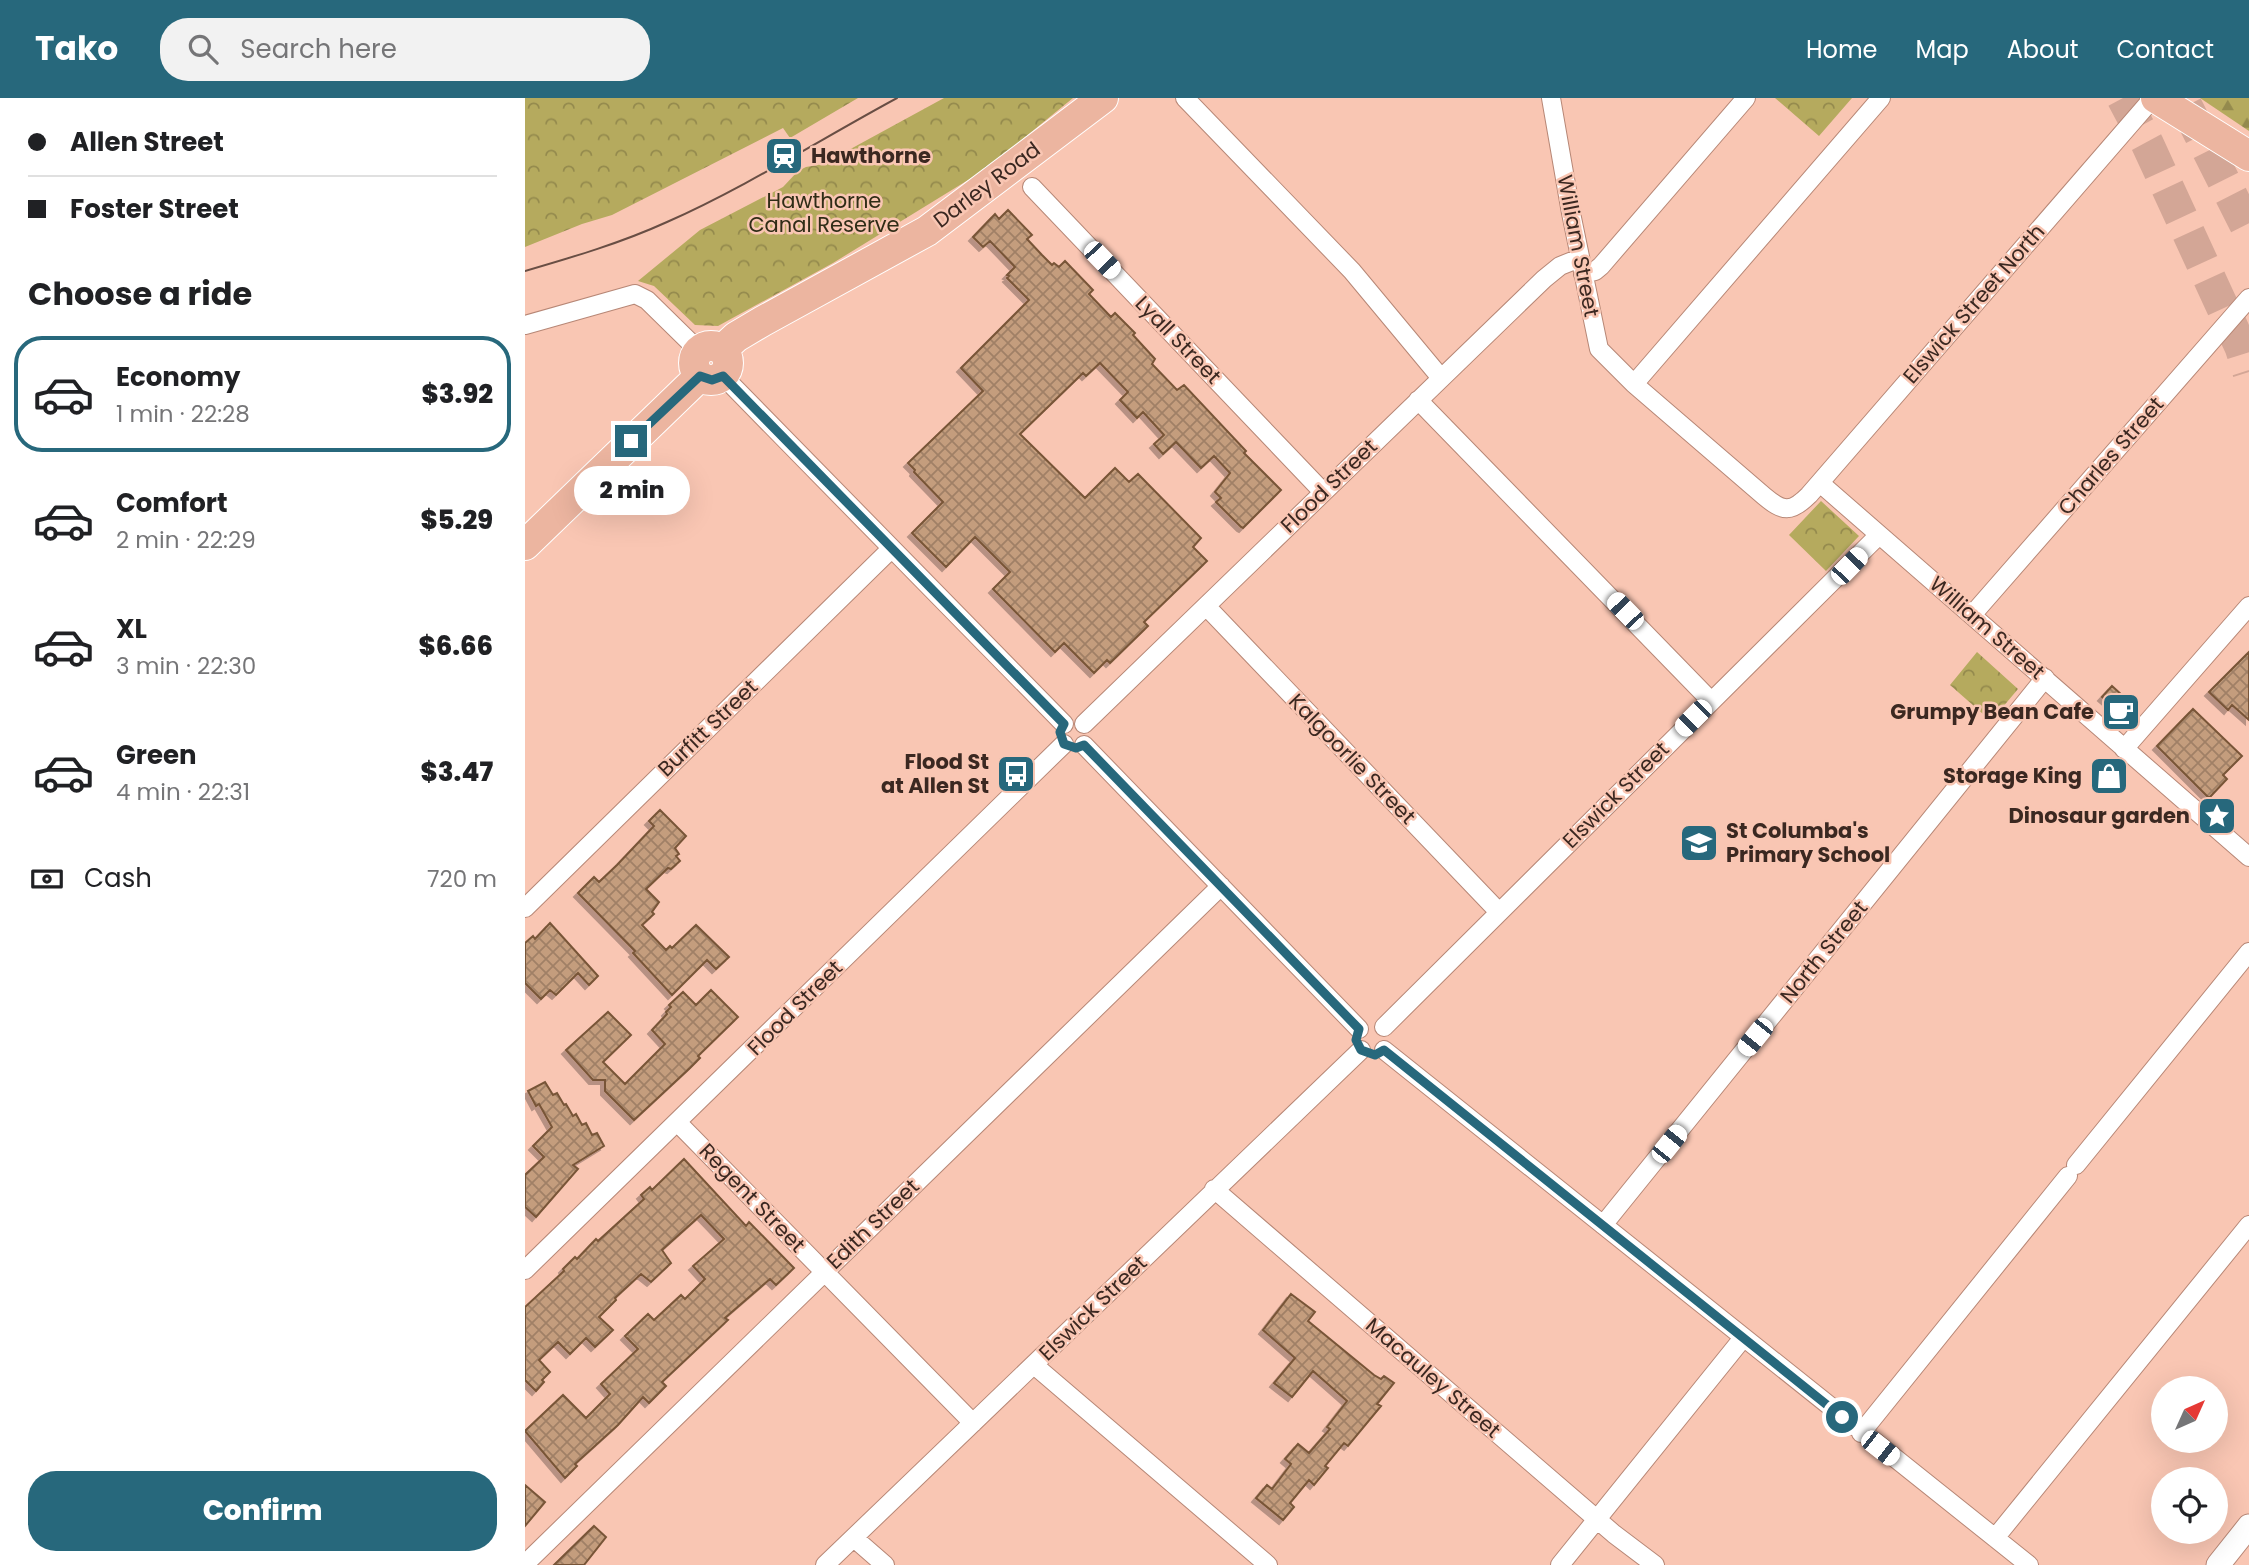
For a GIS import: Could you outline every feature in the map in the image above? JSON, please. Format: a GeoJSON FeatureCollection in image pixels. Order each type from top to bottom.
{"type":"FeatureCollection","features":[{"type":"Feature","properties":{"kind":"main road","name":"Darley Road"},"geometry":{"type":"LineString","coordinates":[[525,545],[736,337],[927,230],[1103,98]]}},
{"type":"Feature","properties":{"kind":"main road"},"geometry":{"type":"LineString","coordinates":[[2155,98],[2249,156]]}},
{"type":"Feature","properties":{"kind":"street"},"geometry":{"type":"LineString","coordinates":[[1185,98],[1352,271],[1441,378]]}},
{"type":"Feature","properties":{"kind":"street","name":"William Street"},"geometry":{"type":"LineString","coordinates":[[1551,98],[1582,266],[1598,346],[1602,353],[1772,503],[1782,508],[1794,508]]}},
{"type":"Feature","properties":{"kind":"street","name":"Flood Street"},"geometry":{"type":"LineString","coordinates":[[1084,724],[1544,279],[1560,266],[1582,266],[1595,271],[1601,266],[1746,98]]}},
{"type":"Feature","properties":{"kind":"street"},"geometry":{"type":"LineString","coordinates":[[1634,384],[1881,98]]}},
{"type":"Feature","properties":{"kind":"street","name":"Elswick Street North"},"geometry":{"type":"LineString","coordinates":[[1794,508],[1820,483],[2155,98]]}},
{"type":"Feature","properties":{"kind":"street","name":"Lyall Street"},"geometry":{"type":"LineString","coordinates":[[1032,187],[1323,492]]}},
{"type":"Feature","properties":{"kind":"street"},"geometry":{"type":"LineString","coordinates":[[525,325],[635,294],[647,300],[1064,724]]}},
{"type":"Feature","properties":{"kind":"street","name":"Charles Street"},"geometry":{"type":"LineString","coordinates":[[1972,615],[2249,298]]}},
{"type":"Feature","properties":{"kind":"street"},"geometry":{"type":"LineString","coordinates":[[1418,400],[1711,701]]}},
{"type":"Feature","properties":{"kind":"street","name":"William Street"},"geometry":{"type":"LineString","coordinates":[[1820,483],[2249,857]]}},
{"type":"Feature","properties":{"kind":"street","name":"Elswick Street"},"geometry":{"type":"LineString","coordinates":[[1384,1027],[1879,535]]}},
{"type":"Feature","properties":{"kind":"street","name":"Burfitt Street"},"geometry":{"type":"LineString","coordinates":[[525,908],[891,549]]}},
{"type":"Feature","properties":{"kind":"street","name":"Kalgoorlie Street"},"geometry":{"type":"LineString","coordinates":[[1206,606],[1498,911]]}},
{"type":"Feature","properties":{"kind":"street"},"geometry":{"type":"LineString","coordinates":[[2124,749],[2249,606]]}},
{"type":"Feature","properties":{"kind":"street","name":"North Street"},"geometry":{"type":"LineString","coordinates":[[1603,1225],[2045,678]]}},
{"type":"Feature","properties":{"kind":"street"},"geometry":{"type":"LineString","coordinates":[[1074,720],[1084,724],[1089,737],[1084,745],[1076,748],[1064,744],[1060,732],[1064,724],[1074,720]]}},
{"type":"Feature","properties":{"kind":"street","name":"Flood Street"},"geometry":{"type":"LineString","coordinates":[[525,1270],[1064,744]]}},
{"type":"Feature","properties":{"kind":"street"},"geometry":{"type":"LineString","coordinates":[[1084,745],[1359,1029]]}},
{"type":"Feature","properties":{"kind":"street","name":"Edith Street"},"geometry":{"type":"LineString","coordinates":[[525,1563],[1221,886]]}},
{"type":"Feature","properties":{"kind":"street"},"geometry":{"type":"LineString","coordinates":[[1861,1433],[2249,952]]}},
{"type":"Feature","properties":{"kind":"street"},"geometry":{"type":"LineString","coordinates":[[1368,1022],[1384,1027],[1389,1038],[1384,1050],[1375,1055],[1361,1050],[1356,1040],[1359,1029],[1368,1022]]}},
{"type":"Feature","properties":{"kind":"street","name":"Elswick Street"},"geometry":{"type":"LineString","coordinates":[[825,1565],[1361,1050]]}},
{"type":"Feature","properties":{"kind":"street"},"geometry":{"type":"LineString","coordinates":[[1384,1050],[2029,1565]]}},
{"type":"Feature","properties":{"kind":"street","name":"Regent Street"},"geometry":{"type":"LineString","coordinates":[[678,1123],[973,1423]]}},
{"type":"Feature","properties":{"kind":"street","name":"Macauley Street"},"geometry":{"type":"LineString","coordinates":[[1214,1189],[1597,1519],[1655,1565]]}},
{"type":"Feature","properties":{"kind":"street"},"geometry":{"type":"LineString","coordinates":[[1996,1538],[2249,1225]]}},
{"type":"Feature","properties":{"kind":"street"},"geometry":{"type":"LineString","coordinates":[[1560,1565],[1743,1338]]}},
{"type":"Feature","properties":{"kind":"street"},"geometry":{"type":"LineString","coordinates":[[1034,1365],[1268,1565]]}},
{"type":"Feature","properties":{"kind":"street"},"geometry":{"type":"LineString","coordinates":[[2218,1565],[2249,1526]]}},
{"type":"Feature","properties":{"kind":"street"},"geometry":{"type":"LineString","coordinates":[[853,1538],[885,1565]]}},
{"type":"Feature","properties":{"kind":"green space"},"geometry":{"type":"Polygon","coordinates":[[[525,98],[858,98],[790,138],[783,128],[612,215],[525,247],[525,98]]]}},
{"type":"Feature","properties":{"kind":"green space","name":"Hawthorne Canal Reserve"},"geometry":{"type":"Polygon","coordinates":[[[944,98],[1073,98],[986,169],[833,263],[718,326],[695,325],[654,286],[638,281],[700,230],[783,187],[798,171],[823,164],[944,98]]]}},
{"type":"Feature","properties":{"kind":"green space"},"geometry":{"type":"Polygon","coordinates":[[[1775,98],[1852,98],[1819,136],[1775,98]]]}},
{"type":"Feature","properties":{"kind":"green space"},"geometry":{"type":"Polygon","coordinates":[[[2200,98],[2249,98],[2249,131],[2200,98]]]}},
{"type":"Feature","properties":{"kind":"green space"},"geometry":{"type":"Polygon","coordinates":[[[1821,501],[1859,536],[1826,571],[1789,535],[1821,501]]]}},
{"type":"Feature","properties":{"kind":"green space"},"geometry":{"type":"Polygon","coordinates":[[[1977,652],[2018,689],[1991,721],[1950,685],[1977,652]]]}},
{"type":"Feature","properties":{"kind":"building"},"geometry":{"type":"Polygon","coordinates":[[[1008,210],[1032,235],[1027,239],[1042,255],[1052,265],[1054,263],[1059,267],[1065,261],[1093,290],[1089,294],[1111,317],[1115,313],[1135,333],[1133,335],[1155,359],[1152,364],[1177,390],[1184,385],[1281,490],[1241,527],[1216,502],[1221,498],[1215,492],[1230,473],[1214,456],[1201,468],[1176,442],[1163,454],[1154,444],[1164,435],[1143,412],[1137,418],[1120,400],[1128,392],[1100,363],[1086,376],[1083,373],[1020,434],[1085,498],[1115,468],[1129,482],[1138,474],[1201,538],[1193,547],[1207,561],[1144,622],[1148,626],[1110,663],[1107,660],[1094,673],[1064,643],[1055,652],[993,589],[1010,572],[975,537],[946,567],[912,533],[943,502],[908,463],[983,391],[961,368],[1029,300],[1007,278],[1015,267],[990,241],[983,247],[973,237],[995,214],[999,219],[1008,210]]]}},
{"type":"Feature","properties":{"kind":"building"},"geometry":{"type":"Polygon","coordinates":[[[2249,652],[2249,720],[2232,705],[2228,710],[2209,692],[2249,652]]]}},
{"type":"Feature","properties":{"kind":"building"},"geometry":{"type":"Polygon","coordinates":[[[2112,686],[2133,705],[2124,716],[2102,697],[2112,686]]]}},
{"type":"Feature","properties":{"kind":"building"},"geometry":{"type":"Polygon","coordinates":[[[2193,709],[2242,756],[2223,775],[2227,779],[2209,798],[2157,746],[2193,709]]]}},
{"type":"Feature","properties":{"kind":"building"},"geometry":{"type":"Polygon","coordinates":[[[660,810],[686,836],[675,848],[680,861],[671,869],[668,868],[646,889],[659,902],[652,912],[654,914],[642,925],[666,950],[670,946],[672,948],[696,925],[729,957],[716,969],[707,960],[672,995],[633,953],[635,951],[578,893],[594,877],[599,882],[617,865],[654,826],[649,821],[660,810]]]}},
{"type":"Feature","properties":{"kind":"building"},"geometry":{"type":"Polygon","coordinates":[[[550,923],[598,976],[589,985],[578,973],[556,995],[550,990],[541,999],[525,983],[525,943],[533,936],[535,939],[550,923]]]}},
{"type":"Feature","properties":{"kind":"building"},"geometry":{"type":"Polygon","coordinates":[[[711,990],[738,1017],[698,1056],[700,1058],[690,1068],[634,1120],[605,1091],[605,1080],[593,1080],[566,1050],[608,1012],[631,1035],[603,1062],[625,1084],[665,1044],[652,1030],[667,1014],[671,1007],[669,1005],[683,992],[696,1005],[711,990]]]}},
{"type":"Feature","properties":{"kind":"building"},"geometry":{"type":"Polygon","coordinates":[[[545,1082],[553,1095],[557,1093],[573,1116],[576,1114],[582,1125],[586,1123],[592,1135],[597,1133],[604,1146],[573,1165],[578,1169],[536,1217],[525,1207],[525,1175],[544,1157],[533,1146],[552,1127],[528,1091],[545,1082]]]}},
{"type":"Feature","properties":{"kind":"building"},"geometry":{"type":"Polygon","coordinates":[[[684,1159],[746,1226],[749,1222],[794,1268],[776,1285],[770,1279],[725,1318],[728,1320],[662,1382],[666,1386],[649,1403],[643,1397],[618,1425],[575,1464],[577,1466],[565,1478],[525,1431],[563,1395],[586,1418],[610,1394],[601,1384],[638,1349],[625,1336],[648,1314],[654,1320],[681,1295],[685,1299],[705,1279],[693,1266],[724,1239],[701,1215],[662,1250],[671,1263],[651,1282],[641,1274],[599,1317],[613,1330],[595,1347],[586,1338],[570,1354],[558,1342],[539,1360],[550,1372],[536,1391],[525,1380],[525,1307],[564,1271],[575,1257],[577,1259],[596,1239],[598,1241],[644,1199],[641,1195],[650,1187],[652,1190],[684,1159]]]}},
{"type":"Feature","properties":{"kind":"building"},"geometry":{"type":"Polygon","coordinates":[[[1291,1294],[1315,1312],[1308,1321],[1374,1375],[1381,1379],[1384,1376],[1394,1383],[1377,1404],[1381,1406],[1348,1446],[1344,1443],[1314,1485],[1309,1480],[1290,1503],[1294,1507],[1283,1520],[1256,1498],[1267,1485],[1272,1489],[1291,1464],[1285,1459],[1298,1444],[1309,1453],[1330,1429],[1327,1427],[1347,1401],[1313,1371],[1292,1397],[1274,1383],[1295,1358],[1263,1330],[1291,1294]]]}},
{"type":"Feature","properties":{"kind":"building"},"geometry":{"type":"Polygon","coordinates":[[[525,1485],[545,1502],[525,1526],[525,1485]]]}},
{"type":"Feature","properties":{"kind":"building"},"geometry":{"type":"Polygon","coordinates":[[[594,1526],[606,1537],[584,1565],[554,1565],[594,1526]]]}},
{"type":"Feature","properties":{"kind":"tunnel"},"geometry":{"type":"LineString","coordinates":[[2123,98],[2147,143],[2241,347],[2249,372]]}},
{"type":"Feature","properties":{"kind":"tunnel"},"geometry":{"type":"LineString","coordinates":[[2186,106],[2249,231]]}},
{"type":"Feature","properties":{"kind":"tram line"},"geometry":{"type":"LineString","coordinates":[[525,271],[650,230],[754,178],[897,98]]}},
{"type":"Feature","properties":{"kind":"place","name":"Hawthorne"},"geometry":{"type":"Point","coordinates":[784,156]}},
{"type":"Feature","properties":{"kind":"place","name":"Grumpy Bean Cafe"},"geometry":{"type":"Point","coordinates":[2121,712]}},
{"type":"Feature","properties":{"kind":"place","name":"Flood St at Allen St"},"geometry":{"type":"Point","coordinates":[1016,774]}},
{"type":"Feature","properties":{"kind":"place","name":"Storage King"},"geometry":{"type":"Point","coordinates":[2109,776]}},
{"type":"Feature","properties":{"kind":"place","name":"Dinosaur garden"},"geometry":{"type":"Point","coordinates":[2217,816]}},
{"type":"Feature","properties":{"kind":"place","name":"St Columba's Primary School"},"geometry":{"type":"Point","coordinates":[1699,843]}},
{"type":"Feature","properties":{"kind":"route"},"geometry":{"type":"LineString","coordinates":[[631,441],[700,376],[712,380],[723,376],[1064,724],[1060,732],[1064,744],[1071,748],[1084,745],[1359,1029],[1356,1040],[1361,1050],[1375,1055],[1384,1050],[1842,1417]]}}]}
